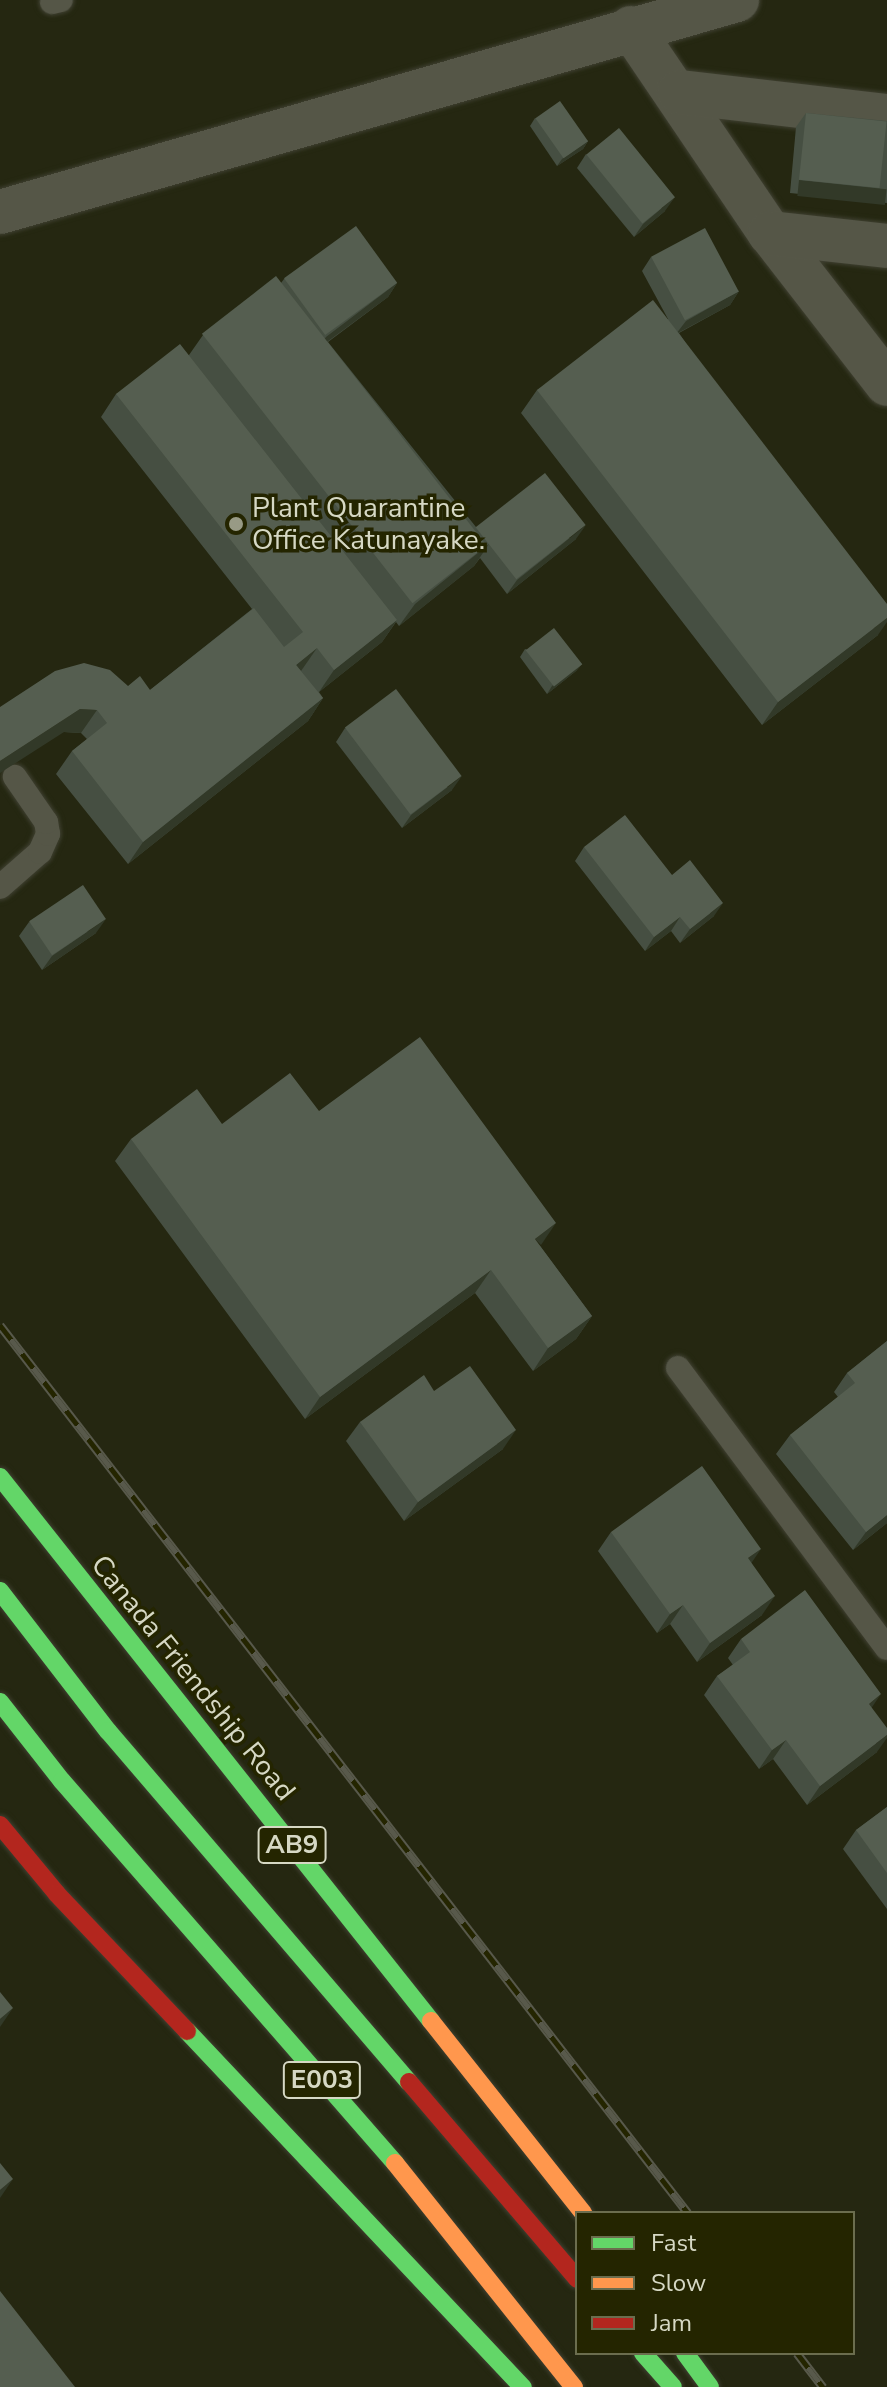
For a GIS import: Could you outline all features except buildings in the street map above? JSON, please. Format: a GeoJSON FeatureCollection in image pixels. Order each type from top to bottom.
{"type":"FeatureCollection","features":[{"type":"Feature","properties":{"kind":"main road","name":"Canada Friendship Road"},"geometry":{"type":"LineString","coordinates":[[0,1477],[581,2211]]}},
{"type":"Feature","properties":{"kind":"main road","name":"E003"},"geometry":{"type":"LineString","coordinates":[[0,1591],[108,1731],[575,2277]]}},
{"type":"Feature","properties":{"kind":"main road","name":"E003"},"geometry":{"type":"LineString","coordinates":[[0,1702],[62,1781],[449,2226],[574,2387]]}},
{"type":"Feature","properties":{"kind":"main road"},"geometry":{"type":"LineString","coordinates":[[0,1825],[57,1894],[523,2387]]}},
{"type":"Feature","properties":{"kind":"main road"},"geometry":{"type":"LineString","coordinates":[[645,2355],[673,2387]]}},
{"type":"Feature","properties":{"kind":"main road"},"geometry":{"type":"LineString","coordinates":[[686,2355],[710,2387]]}},
{"type":"Feature","properties":{"kind":"street"},"geometry":{"type":"LineString","coordinates":[[0,212],[737,0]]}},
{"type":"Feature","properties":{"kind":"street"},"geometry":{"type":"LineString","coordinates":[[631,28],[679,92],[770,233],[882,372]]}},
{"type":"Feature","properties":{"kind":"street"},"geometry":{"type":"LineString","coordinates":[[679,92],[887,116]]}},
{"type":"Feature","properties":{"kind":"street"},"geometry":{"type":"LineString","coordinates":[[770,233],[887,246]]}},
{"type":"Feature","properties":{"kind":"lane"},"geometry":{"type":"LineString","coordinates":[[0,887],[40,852],[48,834],[46,822],[15,777]]}},
{"type":"Feature","properties":{"kind":"lane"},"geometry":{"type":"LineString","coordinates":[[678,1368],[887,1648]]}},
{"type":"Feature","properties":{"kind":"railway"},"geometry":{"type":"LineString","coordinates":[[0,1325],[686,2211]]}},
{"type":"Feature","properties":{"kind":"railway"},"geometry":{"type":"LineString","coordinates":[[799,2355],[823,2387]]}},
{"type":"Feature","properties":{"kind":"traffic: fast"},"geometry":{"type":"LineString","coordinates":[[0,1477],[431,2021]]}},
{"type":"Feature","properties":{"kind":"traffic: fast"},"geometry":{"type":"LineString","coordinates":[[0,1591],[108,1731],[409,2082]]}},
{"type":"Feature","properties":{"kind":"traffic: fast"},"geometry":{"type":"LineString","coordinates":[[0,1702],[62,1781],[395,2163]]}},
{"type":"Feature","properties":{"kind":"traffic: fast"},"geometry":{"type":"LineString","coordinates":[[187,2031],[523,2387]]}},
{"type":"Feature","properties":{"kind":"traffic: fast"},"geometry":{"type":"LineString","coordinates":[[645,2355],[673,2387]]}},
{"type":"Feature","properties":{"kind":"traffic: fast"},"geometry":{"type":"LineString","coordinates":[[686,2355],[710,2387]]}},
{"type":"Feature","properties":{"kind":"traffic: slow"},"geometry":{"type":"LineString","coordinates":[[431,2021],[581,2211]]}},
{"type":"Feature","properties":{"kind":"traffic: slow"},"geometry":{"type":"LineString","coordinates":[[395,2163],[574,2387]]}},
{"type":"Feature","properties":{"kind":"traffic: jam"},"geometry":{"type":"LineString","coordinates":[[0,1825],[57,1894],[187,2031]]}},
{"type":"Feature","properties":{"kind":"traffic: jam"},"geometry":{"type":"LineString","coordinates":[[409,2082],[575,2277]]}},
{"type":"Feature","properties":{"kind":"place","name":"Plant Quarantine Office Katunayake."},"geometry":{"type":"Point","coordinates":[236,524]}}]}
